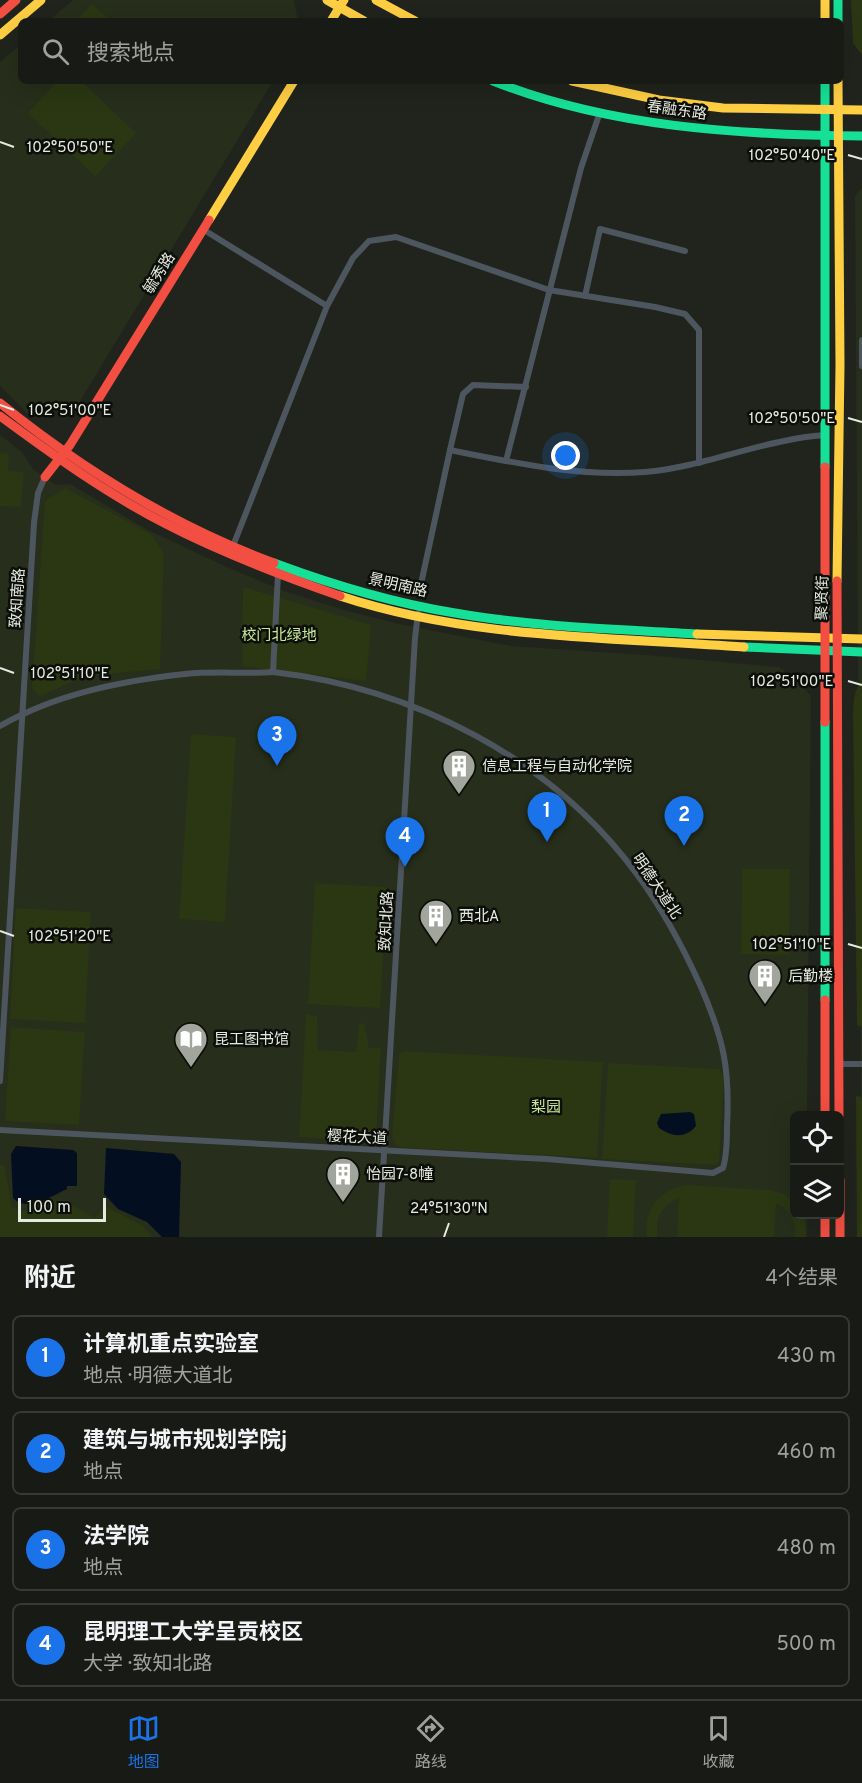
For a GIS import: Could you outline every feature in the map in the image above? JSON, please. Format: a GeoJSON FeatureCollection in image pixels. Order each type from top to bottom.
{"type":"FeatureCollection","features":[{"type":"Feature","properties":{"kind":"main road"},"geometry":{"type":"LineString","coordinates":[[0,14],[16,0]]}},
{"type":"Feature","properties":{"kind":"main road"},"geometry":{"type":"LineString","coordinates":[[20,18],[41,0]]}},
{"type":"Feature","properties":{"kind":"main road"},"geometry":{"type":"LineString","coordinates":[[327,0],[342,4],[360,18]]}},
{"type":"Feature","properties":{"kind":"main road"},"geometry":{"type":"LineString","coordinates":[[376,0],[409,18]]}},
{"type":"Feature","properties":{"kind":"main road"},"geometry":{"type":"LineString","coordinates":[[825,0],[825,18]]}},
{"type":"Feature","properties":{"kind":"main road"},"geometry":{"type":"LineString","coordinates":[[838,0],[838,18]]}},
{"type":"Feature","properties":{"kind":"main road"},"geometry":{"type":"LineString","coordinates":[[333,18],[342,4]]}},
{"type":"Feature","properties":{"kind":"main road"},"geometry":{"type":"LineString","coordinates":[[0,35],[18,20]]}},
{"type":"Feature","properties":{"kind":"main road","name":"毓秀路"},"geometry":{"type":"LineString","coordinates":[[45,477],[62,456],[204,230],[292,84]]}},
{"type":"Feature","properties":{"kind":"main road","name":"春融东路"},"geometry":{"type":"LineString","coordinates":[[502,84],[551,100],[600,112],[677,126],[748,133],[862,136]]}},
{"type":"Feature","properties":{"kind":"main road","name":"春融东路"},"geometry":{"type":"LineString","coordinates":[[586,84],[659,100],[723,108],[862,110]]}},
{"type":"Feature","properties":{"kind":"main road","name":"聚贤街"},"geometry":{"type":"LineString","coordinates":[[825,84],[825,1111]]}},
{"type":"Feature","properties":{"kind":"main road","name":"聚贤街"},"geometry":{"type":"LineString","coordinates":[[838,84],[840,365],[836,652],[840,1111]]}},
{"type":"Feature","properties":{"kind":"main road","name":"景明南路"},"geometry":{"type":"LineString","coordinates":[[0,403],[62,456],[184,524],[234,546],[352,590],[418,611],[577,627],[824,640],[862,639]]}},
{"type":"Feature","properties":{"kind":"main road","name":"景明南路"},"geometry":{"type":"LineString","coordinates":[[0,416],[62,456],[132,507],[180,533],[278,574],[350,599],[516,631],[824,652],[862,652]]}},
{"type":"Feature","properties":{"kind":"main road"},"geometry":{"type":"LineString","coordinates":[[825,1219],[825,1237]]}},
{"type":"Feature","properties":{"kind":"main road"},"geometry":{"type":"LineString","coordinates":[[840,1219],[840,1237]]}},
{"type":"Feature","properties":{"kind":"street"},"geometry":{"type":"LineString","coordinates":[[506,461],[581,168],[600,112]]}},
{"type":"Feature","properties":{"kind":"street"},"geometry":{"type":"LineString","coordinates":[[585,296],[600,229],[685,251]]}},
{"type":"Feature","properties":{"kind":"street"},"geometry":{"type":"LineString","coordinates":[[204,230],[327,306]]}},
{"type":"Feature","properties":{"kind":"street"},"geometry":{"type":"LineString","coordinates":[[234,546],[327,306],[353,258],[369,242],[396,237],[549,290],[685,314],[699,330],[699,463]]}},
{"type":"Feature","properties":{"kind":"street"},"geometry":{"type":"LineString","coordinates":[[862,340],[862,366]]}},
{"type":"Feature","properties":{"kind":"street"},"geometry":{"type":"LineString","coordinates":[[421,584],[463,394],[473,386],[526,387]]}},
{"type":"Feature","properties":{"kind":"street"},"geometry":{"type":"LineString","coordinates":[[450,450],[521,464],[593,471],[646,472],[699,463],[783,441],[825,435]]}},
{"type":"Feature","properties":{"kind":"street","name":"致知南路"},"geometry":{"type":"LineString","coordinates":[[0,1081],[34,523],[38,493],[45,477]]}},
{"type":"Feature","properties":{"kind":"street"},"geometry":{"type":"LineString","coordinates":[[273,672],[278,574]]}},
{"type":"Feature","properties":{"kind":"street","name":"致知北路"},"geometry":{"type":"LineString","coordinates":[[379,1237],[418,611]]}},
{"type":"Feature","properties":{"kind":"street","name":"明德大道北"},"geometry":{"type":"LineString","coordinates":[[0,726],[21,714],[85,691],[108,686],[187,674],[273,672],[353,687],[411,706],[487,741],[558,790],[627,861],[656,902],[685,952],[720,1035],[729,1083],[725,1162],[719,1171],[713,1173]]}},
{"type":"Feature","properties":{"kind":"street"},"geometry":{"type":"LineString","coordinates":[[840,1064],[862,1064]]}},
{"type":"Feature","properties":{"kind":"street","name":"樱花大道"},"geometry":{"type":"LineString","coordinates":[[0,1130],[547,1159],[713,1173]]}},
{"type":"Feature","properties":{"kind":"shaded area"},"geometry":{"type":"Polygon","coordinates":[[[73,0],[294,0],[297,18],[52,18],[73,0]]]}},
{"type":"Feature","properties":{"kind":"shaded area"},"geometry":{"type":"Polygon","coordinates":[[[18,47],[18,84],[271,84],[76,408],[27,413],[0,386],[0,62],[18,47]]]}},
{"type":"Feature","properties":{"kind":"shaded area"},"geometry":{"type":"Polygon","coordinates":[[[862,187],[862,1237],[855,196],[862,187]]]}},
{"type":"Feature","properties":{"kind":"shaded area"},"geometry":{"type":"Polygon","coordinates":[[[0,435],[22,452],[33,469],[56,485],[70,484],[148,530],[284,591],[347,611],[399,624],[511,646],[779,667],[796,679],[811,696],[807,1111],[790,1111],[790,1219],[807,1219],[807,1237],[0,1237],[0,435]]]}},
{"type":"Feature","properties":{"kind":"green space"},"geometry":{"type":"Polygon","coordinates":[[[851,0],[862,0],[862,55],[853,43],[851,0]]]}},
{"type":"Feature","properties":{"kind":"green space"},"geometry":{"type":"Polygon","coordinates":[[[92,4],[108,18],[79,18],[92,4]]]}},
{"type":"Feature","properties":{"kind":"green space"},"geometry":{"type":"Polygon","coordinates":[[[55,84],[84,84],[136,133],[95,176],[28,113],[55,84]]]}},
{"type":"Feature","properties":{"kind":"green space"},"geometry":{"type":"Polygon","coordinates":[[[0,453],[9,454],[8,471],[24,472],[21,507],[0,506],[0,453]]]}},
{"type":"Feature","properties":{"kind":"green space"},"geometry":{"type":"Polygon","coordinates":[[[65,488],[151,534],[164,554],[160,669],[85,676],[40,696],[32,688],[45,501],[65,488]]]}},
{"type":"Feature","properties":{"kind":"green space","name":"校门北绿地"},"geometry":{"type":"Polygon","coordinates":[[[243,587],[371,625],[366,681],[242,666],[243,587]]]}},
{"type":"Feature","properties":{"kind":"green space"},"geometry":{"type":"Polygon","coordinates":[[[862,681],[862,1027],[857,1025],[853,711],[856,691],[862,681]]]}},
{"type":"Feature","properties":{"kind":"green space"},"geometry":{"type":"Polygon","coordinates":[[[191,734],[236,737],[225,922],[179,919],[191,734]]]}},
{"type":"Feature","properties":{"kind":"green space"},"geometry":{"type":"Polygon","coordinates":[[[742,869],[790,869],[789,955],[741,954],[742,869]]]}},
{"type":"Feature","properties":{"kind":"green space"},"geometry":{"type":"Polygon","coordinates":[[[315,883],[387,887],[380,1008],[308,1004],[315,883]]]}},
{"type":"Feature","properties":{"kind":"green space"},"geometry":{"type":"Polygon","coordinates":[[[16,908],[91,912],[85,1023],[10,1019],[16,908]]]}},
{"type":"Feature","properties":{"kind":"green space"},"geometry":{"type":"Polygon","coordinates":[[[306,1014],[317,1016],[318,1050],[356,1052],[359,1025],[364,1022],[369,1048],[381,1048],[376,1134],[368,1141],[299,1137],[306,1014]]]}},
{"type":"Feature","properties":{"kind":"green space"},"geometry":{"type":"Polygon","coordinates":[[[11,1027],[85,1032],[79,1125],[5,1121],[11,1027]]]}},
{"type":"Feature","properties":{"kind":"green space","name":"梨园"},"geometry":{"type":"Polygon","coordinates":[[[404,1051],[603,1062],[597,1158],[397,1147],[392,1137],[399,1054],[404,1051]]]}},
{"type":"Feature","properties":{"kind":"green space"},"geometry":{"type":"Polygon","coordinates":[[[608,1063],[719,1069],[724,1076],[719,1162],[715,1165],[602,1159],[608,1063]]]}},
{"type":"Feature","properties":{"kind":"green space"},"geometry":{"type":"Polygon","coordinates":[[[856,1096],[862,1097],[862,1237],[857,1237],[856,1096]]]}},
{"type":"Feature","properties":{"kind":"green space"},"geometry":{"type":"Polygon","coordinates":[[[0,1165],[4,1165],[12,1208],[27,1211],[62,1199],[95,1218],[105,1206],[143,1226],[152,1237],[0,1237],[0,1165]]]}},
{"type":"Feature","properties":{"kind":"green space"},"geometry":{"type":"Polygon","coordinates":[[[610,1179],[636,1180],[633,1237],[607,1237],[610,1179]]]}},
{"type":"Feature","properties":{"kind":"green space"},"geometry":{"type":"Polygon","coordinates":[[[688,1185],[770,1190],[784,1194],[790,1199],[790,1215],[776,1203],[774,1237],[677,1237],[679,1198],[661,1213],[657,1224],[658,1237],[647,1237],[648,1218],[655,1202],[678,1187],[688,1185]]]}},
{"type":"Feature","properties":{"kind":"green space"},"geometry":{"type":"Polygon","coordinates":[[[793,1219],[804,1219],[806,1237],[795,1237],[793,1219]]]}},
{"type":"Feature","properties":{"kind":"water"},"geometry":{"type":"Polygon","coordinates":[[[690,1112],[694,1114],[696,1126],[687,1133],[674,1135],[659,1128],[657,1123],[661,1114],[690,1112]]]}},
{"type":"Feature","properties":{"kind":"water"},"geometry":{"type":"Polygon","coordinates":[[[16,1146],[73,1150],[77,1153],[77,1186],[67,1186],[67,1189],[40,1202],[26,1204],[19,1202],[13,1198],[11,1154],[16,1146]]]}},
{"type":"Feature","properties":{"kind":"water"},"geometry":{"type":"Polygon","coordinates":[[[106,1148],[174,1154],[181,1162],[179,1237],[162,1237],[147,1222],[118,1209],[104,1194],[106,1148]]]}},
{"type":"Feature","properties":{"kind":"traffic: fast"},"geometry":{"type":"LineString","coordinates":[[838,0],[838,18]]}},
{"type":"Feature","properties":{"kind":"traffic: fast"},"geometry":{"type":"LineString","coordinates":[[501,84],[537,97],[582,109],[674,125],[768,133],[862,136]]}},
{"type":"Feature","properties":{"kind":"traffic: fast"},"geometry":{"type":"LineString","coordinates":[[825,84],[825,467]]}},
{"type":"Feature","properties":{"kind":"traffic: fast"},"geometry":{"type":"LineString","coordinates":[[274,563],[363,592],[455,613],[546,624],[697,634]]}},
{"type":"Feature","properties":{"kind":"traffic: fast"},"geometry":{"type":"LineString","coordinates":[[744,647],[862,652]]}},
{"type":"Feature","properties":{"kind":"traffic: fast"},"geometry":{"type":"LineString","coordinates":[[825,722],[825,1000]]}},
{"type":"Feature","properties":{"kind":"traffic: slow"},"geometry":{"type":"LineString","coordinates":[[20,18],[41,0]]}},
{"type":"Feature","properties":{"kind":"traffic: slow"},"geometry":{"type":"LineString","coordinates":[[327,0],[359,18]]}},
{"type":"Feature","properties":{"kind":"traffic: slow"},"geometry":{"type":"LineString","coordinates":[[333,18],[344,0]]}},
{"type":"Feature","properties":{"kind":"traffic: slow"},"geometry":{"type":"LineString","coordinates":[[376,0],[409,18]]}},
{"type":"Feature","properties":{"kind":"traffic: slow"},"geometry":{"type":"LineString","coordinates":[[825,0],[825,18]]}},
{"type":"Feature","properties":{"kind":"traffic: slow"},"geometry":{"type":"LineString","coordinates":[[0,35],[18,20]]}},
{"type":"Feature","properties":{"kind":"traffic: slow"},"geometry":{"type":"LineString","coordinates":[[209,220],[292,84]]}},
{"type":"Feature","properties":{"kind":"traffic: slow"},"geometry":{"type":"LineString","coordinates":[[586,84],[659,100],[723,108],[862,110]]}},
{"type":"Feature","properties":{"kind":"traffic: slow"},"geometry":{"type":"LineString","coordinates":[[837,581],[840,365],[838,84]]}},
{"type":"Feature","properties":{"kind":"traffic: slow"},"geometry":{"type":"LineString","coordinates":[[340,596],[439,621],[489,628],[591,638],[744,647]]}},
{"type":"Feature","properties":{"kind":"traffic: slow"},"geometry":{"type":"LineString","coordinates":[[697,634],[862,639]]}},
{"type":"Feature","properties":{"kind":"traffic: jam"},"geometry":{"type":"LineString","coordinates":[[0,14],[16,0]]}},
{"type":"Feature","properties":{"kind":"traffic: jam"},"geometry":{"type":"LineString","coordinates":[[45,477],[70,445],[209,220]]}},
{"type":"Feature","properties":{"kind":"traffic: jam"},"geometry":{"type":"LineString","coordinates":[[0,403],[64,451],[165,514],[274,563]]}},
{"type":"Feature","properties":{"kind":"traffic: jam"},"geometry":{"type":"LineString","coordinates":[[0,416],[102,487],[166,524],[208,545],[340,596]]}},
{"type":"Feature","properties":{"kind":"traffic: jam"},"geometry":{"type":"LineString","coordinates":[[825,467],[825,722]]}},
{"type":"Feature","properties":{"kind":"traffic: jam"},"geometry":{"type":"LineString","coordinates":[[837,581],[839,1111]]}},
{"type":"Feature","properties":{"kind":"traffic: jam"},"geometry":{"type":"LineString","coordinates":[[825,1000],[825,1111]]}},
{"type":"Feature","properties":{"kind":"traffic: jam"},"geometry":{"type":"LineString","coordinates":[[825,1219],[825,1237]]}},
{"type":"Feature","properties":{"kind":"traffic: jam"},"geometry":{"type":"LineString","coordinates":[[840,1219],[840,1237]]}},
{"type":"Feature","properties":{"kind":"place","name":"法学院"},"geometry":{"type":"Point","coordinates":[277,766]}},
{"type":"Feature","properties":{"kind":"place","name":"信息工程与自动化学院"},"geometry":{"type":"Point","coordinates":[459,795]}},
{"type":"Feature","properties":{"kind":"place","name":"计算机重点实验室"},"geometry":{"type":"Point","coordinates":[547,842]}},
{"type":"Feature","properties":{"kind":"place","name":"建筑与城市规划学院j"},"geometry":{"type":"Point","coordinates":[684,846]}},
{"type":"Feature","properties":{"kind":"place","name":"昆明理工大学呈贡校区"},"geometry":{"type":"Point","coordinates":[405,867]}},
{"type":"Feature","properties":{"kind":"place","name":"西北A"},"geometry":{"type":"Point","coordinates":[436,945]}},
{"type":"Feature","properties":{"kind":"place","name":"后勤楼"},"geometry":{"type":"Point","coordinates":[765,1005]}},
{"type":"Feature","properties":{"kind":"place","name":"昆工图书馆"},"geometry":{"type":"Point","coordinates":[191,1068]}},
{"type":"Feature","properties":{"kind":"place","name":"怡园7-8幢"},"geometry":{"type":"Point","coordinates":[343,1203]}}]}
